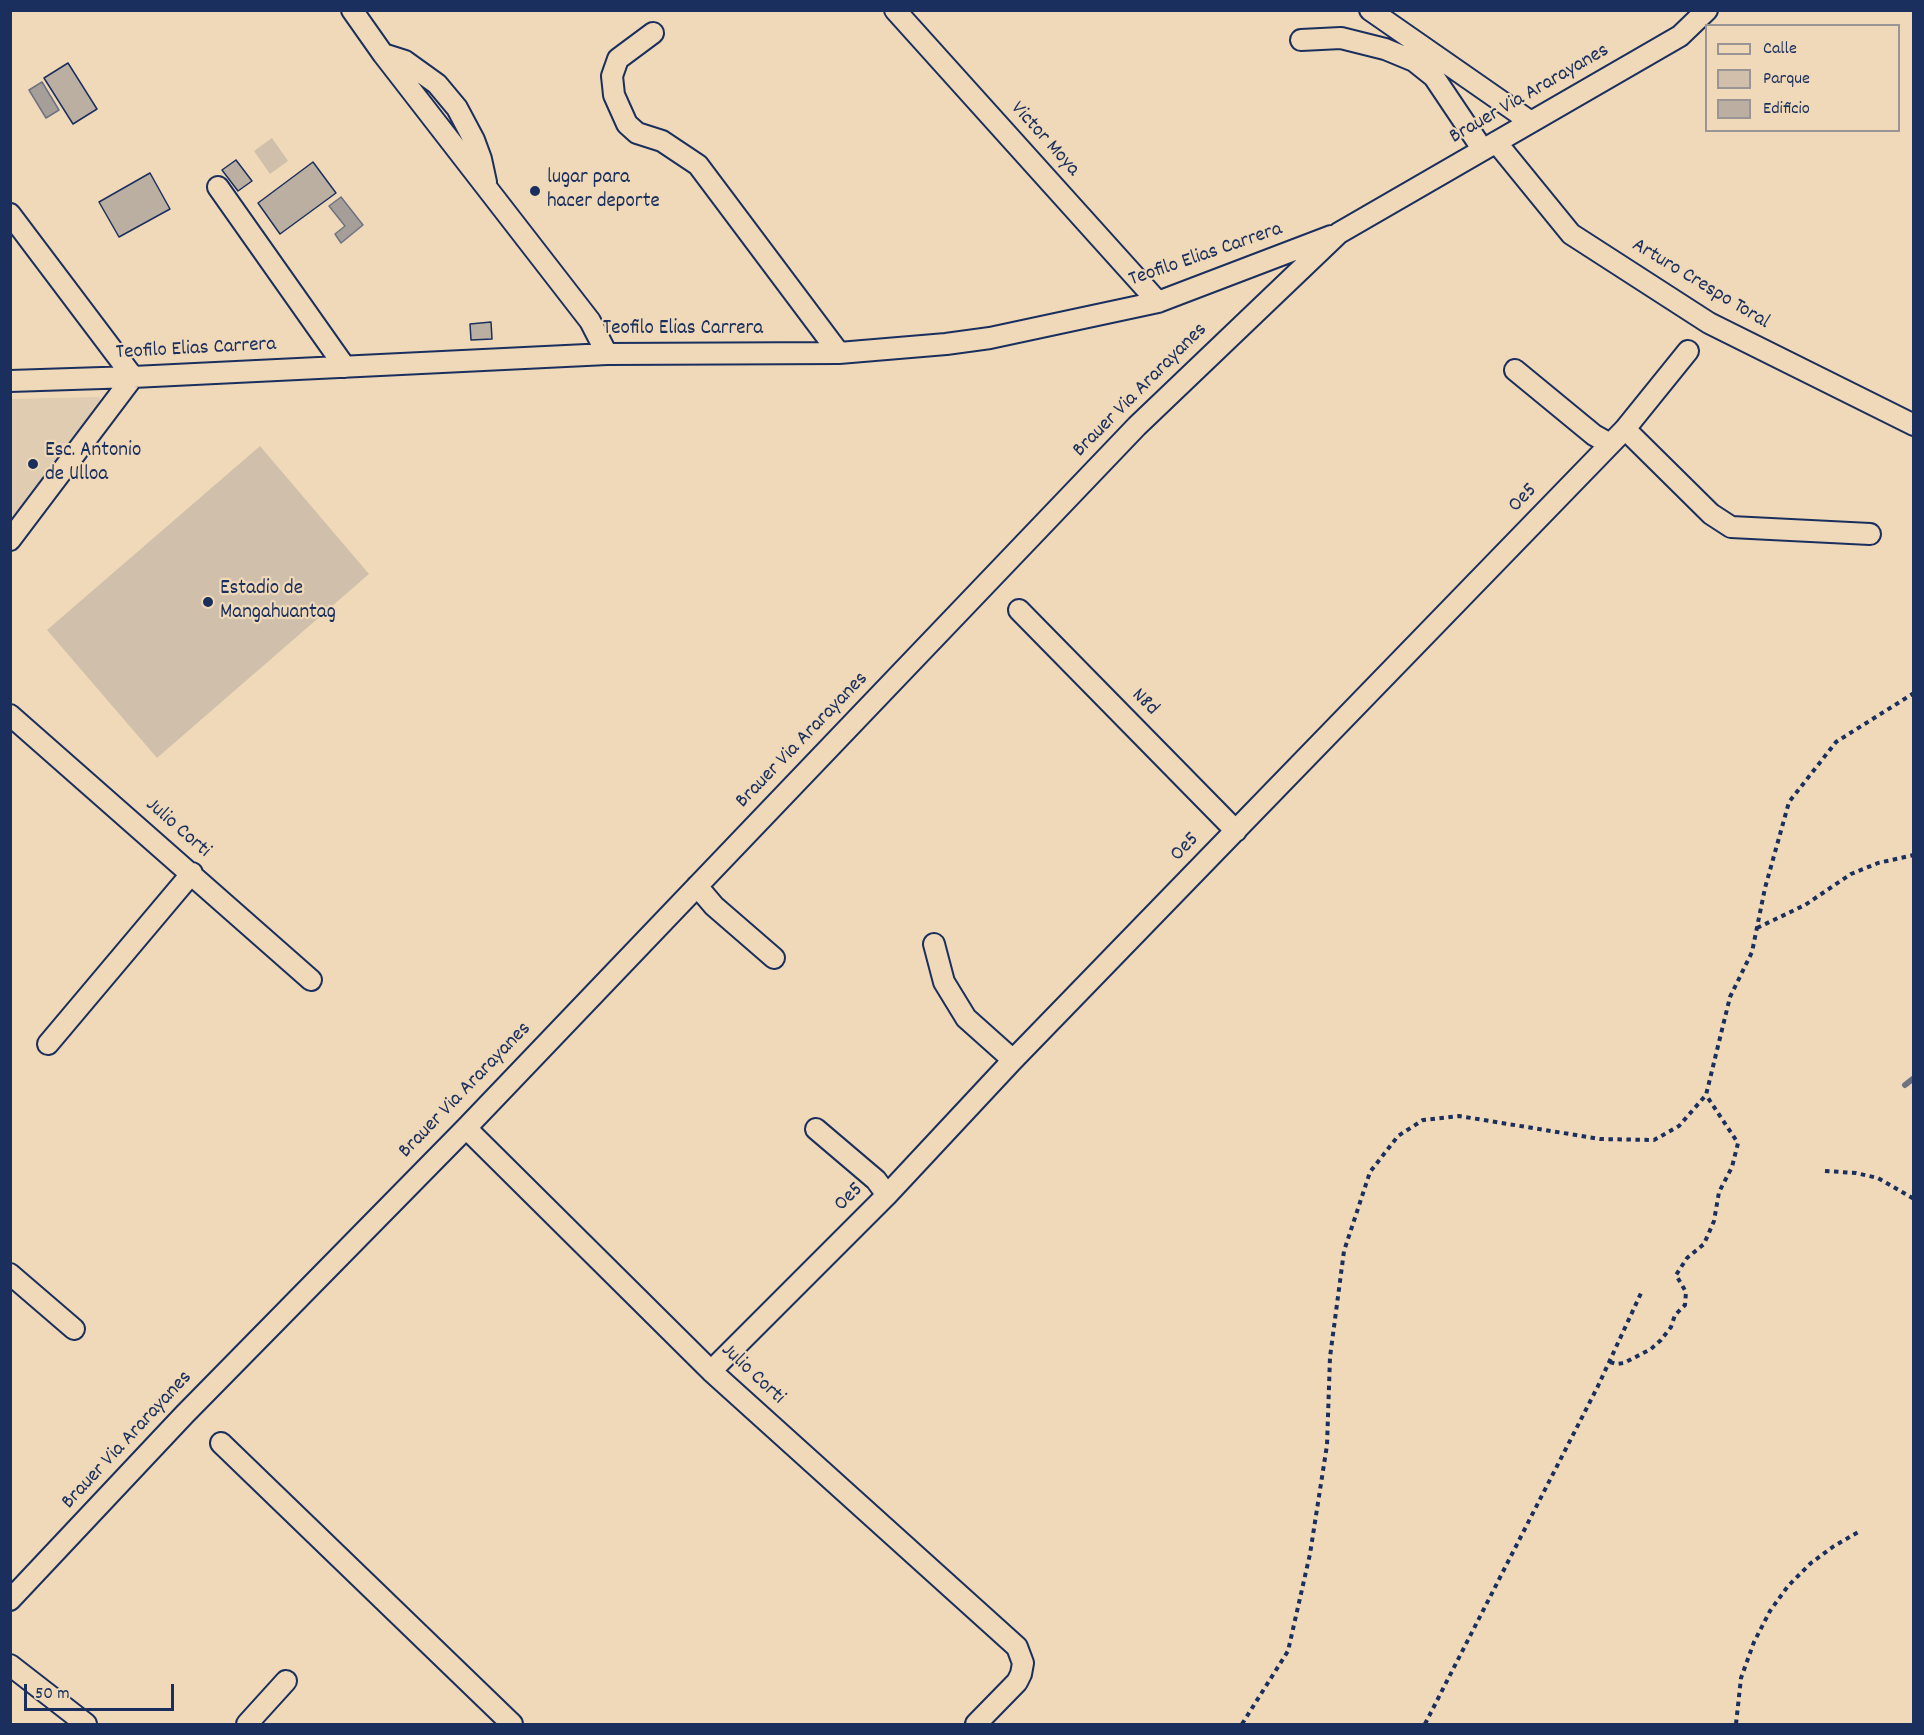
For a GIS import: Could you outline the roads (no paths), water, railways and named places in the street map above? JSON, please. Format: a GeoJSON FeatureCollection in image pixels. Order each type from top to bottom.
{"type":"FeatureCollection","features":[{"type":"Feature","properties":{"kind":"street"},"geometry":{"type":"LineString","coordinates":[[352,10],[382,54],[590,321],[607,354]]}},
{"type":"Feature","properties":{"kind":"street","name":"Victor Moya"},"geometry":{"type":"LineString","coordinates":[[895,10],[1158,302]]}},
{"type":"Feature","properties":{"kind":"street"},"geometry":{"type":"LineString","coordinates":[[1370,10],[1531,122]]}},
{"type":"Feature","properties":{"kind":"street","name":"Brauer Via Ararayanes"},"geometry":{"type":"LineString","coordinates":[[10,1600],[184,1415],[466,1128],[1137,426],[1339,233],[1680,36],[1707,10]]}},
{"type":"Feature","properties":{"kind":"street"},"geometry":{"type":"LineString","coordinates":[[653,33],[618,59],[612,76],[614,95],[627,124],[637,133],[662,141],[698,165],[839,353]]}},
{"type":"Feature","properties":{"kind":"street","name":"Arturo Crespo Toral"},"geometry":{"type":"LineString","coordinates":[[1301,40],[1341,38],[1385,49],[1414,61],[1434,77],[1490,146],[1571,234],[1709,323],[1914,425]]}},
{"type":"Feature","properties":{"kind":"street"},"geometry":{"type":"LineString","coordinates":[[218,188],[345,367]]}},
{"type":"Feature","properties":{"kind":"street"},"geometry":{"type":"LineString","coordinates":[[10,214],[133,377],[10,540]]}},
{"type":"Feature","properties":{"kind":"street","name":"Teofilo Elias Carrera"},"geometry":{"type":"LineString","coordinates":[[10,381],[607,354],[839,353],[990,338],[1158,302],[1339,233]]}},
{"type":"Feature","properties":{"kind":"street","name":"Oe5"},"geometry":{"type":"LineString","coordinates":[[711,1371],[887,1195],[1013,1060],[1625,429],[1688,351]]}},
{"type":"Feature","properties":{"kind":"street"},"geometry":{"type":"LineString","coordinates":[[1515,370],[1594,435],[1610,444]]}},
{"type":"Feature","properties":{"kind":"street"},"geometry":{"type":"LineString","coordinates":[[1625,429],[1711,514],[1731,526],[1870,534]]}},
{"type":"Feature","properties":{"kind":"street","name":"N8d"},"geometry":{"type":"LineString","coordinates":[[1018,610],[1236,831]]}},
{"type":"Feature","properties":{"kind":"street","name":"Julio Corti"},"geometry":{"type":"LineString","coordinates":[[10,716],[192,873],[311,980]]}},
{"type":"Feature","properties":{"kind":"street"},"geometry":{"type":"LineString","coordinates":[[48,1044],[192,873]]}},
{"type":"Feature","properties":{"kind":"street"},"geometry":{"type":"LineString","coordinates":[[697,886],[714,906],[774,958]]}},
{"type":"Feature","properties":{"kind":"street"},"geometry":{"type":"LineString","coordinates":[[934,944],[944,982],[966,1018],[1013,1060]]}},
{"type":"Feature","properties":{"kind":"street","name":"Julio Corti"},"geometry":{"type":"LineString","coordinates":[[466,1128],[711,1371],[1017,1647],[1023,1663],[1017,1682],[976,1725]]}},
{"type":"Feature","properties":{"kind":"street"},"geometry":{"type":"LineString","coordinates":[[816,1129],[876,1180],[887,1195]]}},
{"type":"Feature","properties":{"kind":"street"},"geometry":{"type":"LineString","coordinates":[[10,1274],[74,1329]]}},
{"type":"Feature","properties":{"kind":"street"},"geometry":{"type":"LineString","coordinates":[[222,1443],[512,1725]]}},
{"type":"Feature","properties":{"kind":"street"},"geometry":{"type":"LineString","coordinates":[[10,1665],[86,1725]]}},
{"type":"Feature","properties":{"kind":"street"},"geometry":{"type":"LineString","coordinates":[[247,1725],[286,1682]]}},
{"type":"Feature","properties":{"kind":"waterway"},"geometry":{"type":"LineString","coordinates":[[1905,1085],[1914,1078]]}},
{"type":"Feature","properties":{"kind":"place","name":"lugar para hacer deporte"},"geometry":{"type":"Point","coordinates":[535,191]}},
{"type":"Feature","properties":{"kind":"place","name":"Esc. Antonio de Ulloa"},"geometry":{"type":"Point","coordinates":[33,464]}},
{"type":"Feature","properties":{"kind":"place","name":"Estadio de Mangahuantag"},"geometry":{"type":"Point","coordinates":[208,602]}}]}
